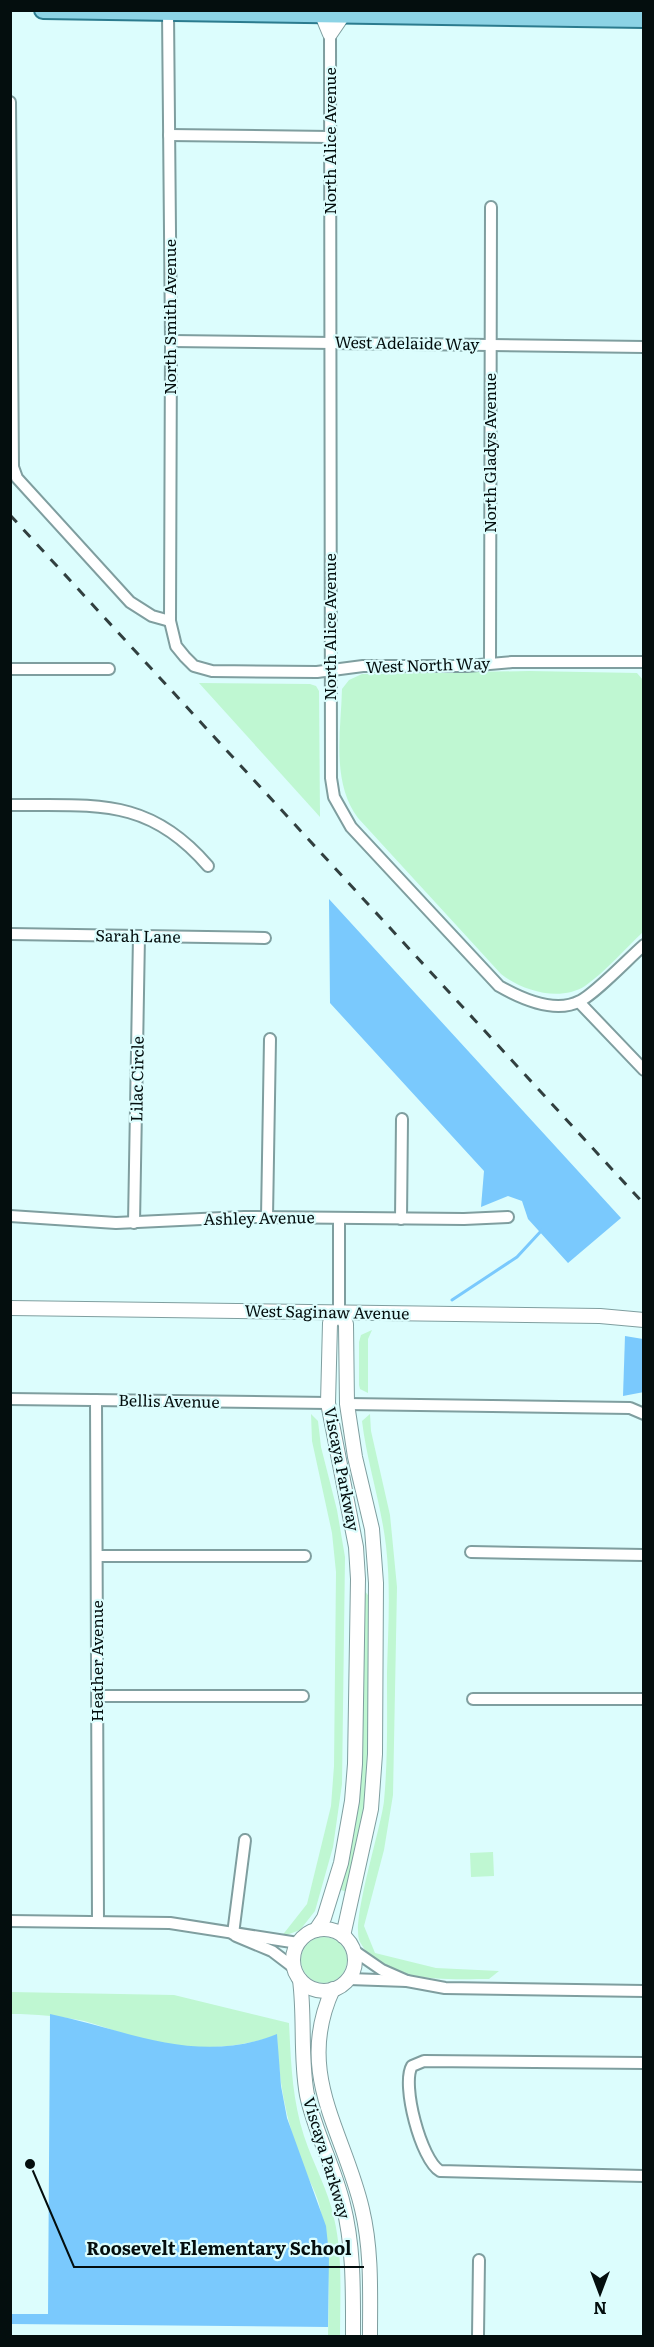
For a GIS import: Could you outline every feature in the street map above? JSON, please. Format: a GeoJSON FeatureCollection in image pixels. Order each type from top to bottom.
{"type":"FeatureCollection","features":[{"type":"Feature","properties":{"kind":"main road"},"geometry":{"type":"LineString","coordinates":[[43,10],[644,19]]}},
{"type":"Feature","properties":{"kind":"street","name":"North Smith Avenue"},"geometry":{"type":"LineString","coordinates":[[168,12],[171,341],[170,621]]}},
{"type":"Feature","properties":{"kind":"street"},"geometry":{"type":"LineString","coordinates":[[320,13],[330,34]]}},
{"type":"Feature","properties":{"kind":"street"},"geometry":{"type":"LineString","coordinates":[[330,34],[343,13]]}},
{"type":"Feature","properties":{"kind":"street","name":"North Alice Avenue"},"geometry":{"type":"LineString","coordinates":[[330,34],[330,671],[331,778],[334,797],[351,827],[499,986],[523,999],[543,1005],[579,1002]]}},
{"type":"Feature","properties":{"kind":"street"},"geometry":{"type":"LineString","coordinates":[[10,102],[13,467],[17,478],[130,602],[152,616],[170,621]]}},
{"type":"Feature","properties":{"kind":"street"},"geometry":{"type":"LineString","coordinates":[[169,135],[330,137]]}},
{"type":"Feature","properties":{"kind":"street","name":"North Gladys Avenue"},"geometry":{"type":"LineString","coordinates":[[490,663],[492,207]]}},
{"type":"Feature","properties":{"kind":"street","name":"West Adelaide Way"},"geometry":{"type":"LineString","coordinates":[[171,341],[644,347]]}},
{"type":"Feature","properties":{"kind":"street","name":"West North Way"},"geometry":{"type":"LineString","coordinates":[[170,621],[176,646],[194,666],[203,670],[330,671],[363,666],[644,662]]}},
{"type":"Feature","properties":{"kind":"street"},"geometry":{"type":"LineString","coordinates":[[10,669],[109,669]]}},
{"type":"Feature","properties":{"kind":"street"},"geometry":{"type":"LineString","coordinates":[[10,805],[116,808],[143,816],[169,828],[208,866]]}},
{"type":"Feature","properties":{"kind":"street","name":"Sarah Lane"},"geometry":{"type":"LineString","coordinates":[[10,934],[265,938]]}},
{"type":"Feature","properties":{"kind":"street","name":"Lilac Circle"},"geometry":{"type":"LineString","coordinates":[[134,1223],[139,936]]}},
{"type":"Feature","properties":{"kind":"street"},"geometry":{"type":"LineString","coordinates":[[644,945],[579,1002],[644,1070]]}},
{"type":"Feature","properties":{"kind":"street"},"geometry":{"type":"LineString","coordinates":[[267,1217],[270,1039]]}},
{"type":"Feature","properties":{"kind":"street"},"geometry":{"type":"LineString","coordinates":[[401,1219],[402,1119]]}},
{"type":"Feature","properties":{"kind":"street","name":"Ashley Avenue"},"geometry":{"type":"LineString","coordinates":[[10,1216],[134,1223],[267,1217],[401,1219],[508,1217]]}},
{"type":"Feature","properties":{"kind":"street"},"geometry":{"type":"LineString","coordinates":[[339,1218],[339,1312]]}},
{"type":"Feature","properties":{"kind":"street","name":"West Saginaw Avenue"},"geometry":{"type":"LineString","coordinates":[[10,1308],[600,1316],[644,1320]]}},
{"type":"Feature","properties":{"kind":"street","name":"Viscaya Parkway"},"geometry":{"type":"LineString","coordinates":[[316,1930],[324,1918],[341,1863],[352,1802],[358,1579],[352,1516],[339,1468],[328,1403],[330,1323],[339,1312],[346,1324],[347,1404],[355,1457],[372,1529],[376,1583],[372,1798],[365,1843],[343,1936]]}},
{"type":"Feature","properties":{"kind":"street","name":"Bellis Avenue"},"geometry":{"type":"LineString","coordinates":[[10,1399],[328,1403]]}},
{"type":"Feature","properties":{"kind":"street","name":"Heather Avenue"},"geometry":{"type":"LineString","coordinates":[[96,1400],[98,1922]]}},
{"type":"Feature","properties":{"kind":"street"},"geometry":{"type":"LineString","coordinates":[[347,1404],[630,1408],[644,1414]]}},
{"type":"Feature","properties":{"kind":"street"},"geometry":{"type":"LineString","coordinates":[[352,1516],[360,1527],[366,1578],[376,1583]]}},
{"type":"Feature","properties":{"kind":"street"},"geometry":{"type":"LineString","coordinates":[[471,1552],[644,1555]]}},
{"type":"Feature","properties":{"kind":"street"},"geometry":{"type":"LineString","coordinates":[[97,1556],[305,1556]]}},
{"type":"Feature","properties":{"kind":"street"},"geometry":{"type":"LineString","coordinates":[[98,1696],[303,1696]]}},
{"type":"Feature","properties":{"kind":"street"},"geometry":{"type":"LineString","coordinates":[[473,1699],[644,1700]]}},
{"type":"Feature","properties":{"kind":"street"},"geometry":{"type":"LineString","coordinates":[[233,1934],[246,1840]]}},
{"type":"Feature","properties":{"kind":"street"},"geometry":{"type":"LineString","coordinates":[[10,1921],[170,1923],[298,1943]]}},
{"type":"Feature","properties":{"kind":"street"},"geometry":{"type":"LineString","coordinates":[[293,1967],[293,1954],[298,1943],[316,1930],[330,1930],[343,1936],[353,1950],[382,1970],[407,1982]]}},
{"type":"Feature","properties":{"kind":"street"},"geometry":{"type":"LineString","coordinates":[[233,1934],[272,1951],[293,1967],[300,1980],[315,1990],[333,1989],[349,1978],[354,1964],[353,1950]]}},
{"type":"Feature","properties":{"kind":"street"},"geometry":{"type":"LineString","coordinates":[[349,1978],[407,1982],[445,1988],[644,1991]]}},
{"type":"Feature","properties":{"kind":"street","name":"Viscaya Parkway"},"geometry":{"type":"LineString","coordinates":[[300,1980],[307,2092],[314,2126],[337,2185],[346,2218],[353,2293],[353,2337]]}},
{"type":"Feature","properties":{"kind":"street","name":"Viscaya Parkway"},"geometry":{"type":"LineString","coordinates":[[333,1989],[320,2027],[320,2067],[332,2124],[358,2193],[365,2223],[370,2275],[370,2337]]}},
{"type":"Feature","properties":{"kind":"street"},"geometry":{"type":"LineString","coordinates":[[644,2063],[424,2061],[415,2063],[408,2073],[411,2103],[431,2165],[440,2171],[644,2176]]}},
{"type":"Feature","properties":{"kind":"street"},"geometry":{"type":"LineString","coordinates":[[478,2337],[479,2260]]}},
{"type":"Feature","properties":{"kind":"street"},"geometry":{"type":"LineString","coordinates":[[353,2293],[361,2321],[361,2337]]}},
{"type":"Feature","properties":{"kind":"green space"},"geometry":{"type":"Polygon","coordinates":[[[529,671],[637,673],[643,680],[643,932],[593,980],[575,991],[564,993],[553,994],[530,989],[501,974],[358,818],[344,789],[341,772],[342,689],[349,680],[362,674],[529,671]]]}},
{"type":"Feature","properties":{"kind":"green space"},"geometry":{"type":"Polygon","coordinates":[[[199,683],[310,684],[316,686],[319,691],[320,817],[199,683]]]}},
{"type":"Feature","properties":{"kind":"green space"},"geometry":{"type":"Polygon","coordinates":[[[372,1330],[368,1339],[368,1393],[360,1389],[359,1385],[359,1342],[361,1335],[372,1330]]]}},
{"type":"Feature","properties":{"kind":"green space"},"geometry":{"type":"Polygon","coordinates":[[[311,1414],[318,1421],[321,1447],[337,1510],[345,1557],[342,1784],[333,1847],[315,1911],[300,1930],[281,1937],[307,1904],[331,1806],[334,1766],[336,1572],[332,1533],[312,1441],[311,1414]]]}},
{"type":"Feature","properties":{"kind":"green space"},"geometry":{"type":"Polygon","coordinates":[[[370,1414],[371,1431],[390,1515],[397,1587],[393,1795],[384,1850],[364,1926],[375,1953],[436,1968],[499,1971],[489,1979],[436,1978],[400,1972],[384,1966],[370,1956],[360,1942],[359,1916],[382,1814],[387,1753],[388,1578],[384,1530],[362,1421],[370,1414]]]}},
{"type":"Feature","properties":{"kind":"green space"},"geometry":{"type":"Polygon","coordinates":[[[364,1590],[371,1599],[367,1801],[347,1892],[338,1889],[364,1590]]]}},
{"type":"Feature","properties":{"kind":"green space"},"geometry":{"type":"Polygon","coordinates":[[[493,1852],[494,1876],[471,1877],[470,1853],[493,1852]]]}},
{"type":"Feature","properties":{"kind":"green space"},"geometry":{"type":"Polygon","coordinates":[[[324,1937],[340,1944],[347,1960],[340,1976],[324,1983],[308,1976],[301,1960],[308,1944],[324,1937]]]}},
{"type":"Feature","properties":{"kind":"green space"},"geometry":{"type":"Polygon","coordinates":[[[11,1992],[174,1995],[289,2023],[293,2080],[300,2122],[328,2197],[337,2232],[340,2336],[328,2336],[328,2270],[323,2220],[317,2198],[301,2161],[287,2114],[281,2083],[277,2035],[223,2046],[168,2044],[150,2041],[84,2021],[11,2014],[11,1992]]]}},
{"type":"Feature","properties":{"kind":"water"},"geometry":{"type":"Polygon","coordinates":[[[329,899],[621,1218],[568,1263],[528,1219],[522,1201],[508,1196],[481,1207],[484,1171],[330,1003],[329,899]]]}},
{"type":"Feature","properties":{"kind":"water"},"geometry":{"type":"Polygon","coordinates":[[[625,1336],[643,1339],[644,1392],[623,1396],[625,1336]]]}},
{"type":"Feature","properties":{"kind":"water"},"geometry":{"type":"Polygon","coordinates":[[[50,2014],[135,2036],[191,2046],[219,2047],[247,2043],[277,2034],[281,2086],[287,2118],[326,2226],[329,2254],[328,2327],[11,2324],[11,2314],[48,2314],[50,2014]]]}},
{"type":"Feature","properties":{"kind":"waterway"},"geometry":{"type":"LineString","coordinates":[[452,1300],[517,1257],[542,1230]]}},
{"type":"Feature","properties":{"kind":"railway"},"geometry":{"type":"LineString","coordinates":[[10,515],[644,1204]]}},
{"type":"Feature","properties":{"kind":"place","name":"Roosevelt Elementary School"},"geometry":{"type":"Point","coordinates":[30,2164]}}]}
